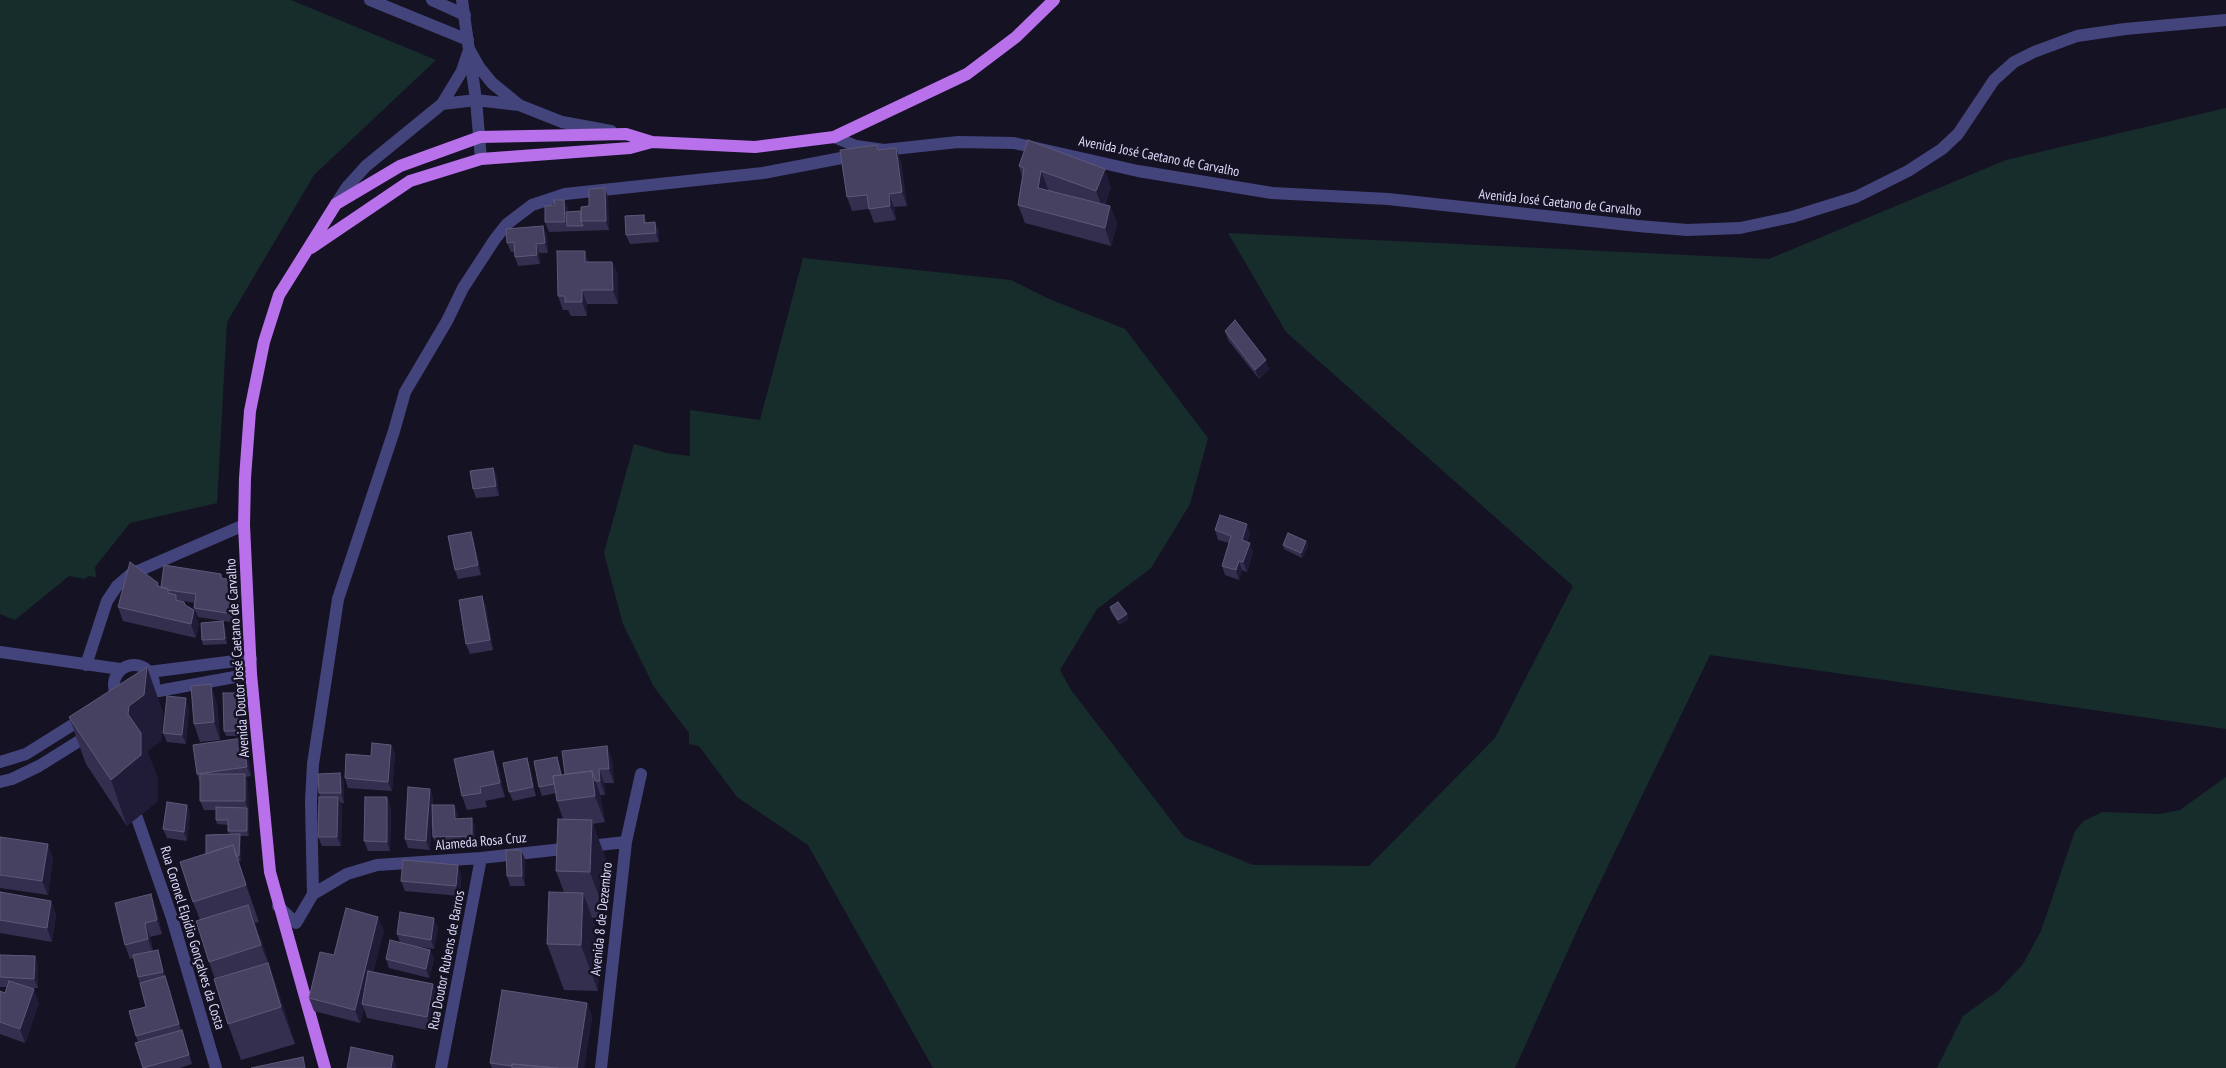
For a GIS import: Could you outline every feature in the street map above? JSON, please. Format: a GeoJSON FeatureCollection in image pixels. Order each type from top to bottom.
{"type":"FeatureCollection","features":[{"type":"Feature","properties":{"kind":"main road","name":"Avenida Doutor José Caetano de Carvalho"},"geometry":{"type":"LineString","coordinates":[[325,1068],[270,872],[251,674],[252,659],[244,525],[250,411],[264,342],[279,295],[336,204],[400,166],[480,137],[626,134],[652,142],[755,147],[834,138],[967,74],[1016,37],[1054,0]]}},
{"type":"Feature","properties":{"kind":"main road","name":"Avenida Doutor José Caetano de Carvalho"},"geometry":{"type":"LineString","coordinates":[[307,250],[410,181],[481,159],[630,148],[652,142]]}},
{"type":"Feature","properties":{"kind":"street"},"geometry":{"type":"LineString","coordinates":[[370,0],[469,44],[479,67],[492,83],[519,105]]}},
{"type":"Feature","properties":{"kind":"street"},"geometry":{"type":"LineString","coordinates":[[432,0],[465,14]]}},
{"type":"Feature","properties":{"kind":"street"},"geometry":{"type":"LineString","coordinates":[[462,0],[476,100],[481,159]]}},
{"type":"Feature","properties":{"kind":"street","name":"Avenida José Caetano de Carvalho"},"geometry":{"type":"LineString","coordinates":[[834,138],[856,146],[884,150],[958,142],[1014,143],[1138,171],[1272,193],[1388,199],[1687,230],[1740,228],[1792,217],[1856,197],[1908,171],[1942,149],[1958,134],[1994,80],[2014,62],[2034,52],[2087,35],[2135,28],[2226,20]]}},
{"type":"Feature","properties":{"kind":"street"},"geometry":{"type":"LineString","coordinates":[[442,104],[462,71],[469,44]]}},
{"type":"Feature","properties":{"kind":"street"},"geometry":{"type":"LineString","coordinates":[[336,204],[356,176],[431,111],[442,104],[476,100],[519,105],[562,122],[626,134]]}},
{"type":"Feature","properties":{"kind":"street"},"geometry":{"type":"LineString","coordinates":[[313,894],[311,801],[314,764],[338,599],[394,431],[405,392],[464,288],[495,239],[507,224],[532,205],[565,194],[763,173],[884,150]]}},
{"type":"Feature","properties":{"kind":"street"},"geometry":{"type":"LineString","coordinates":[[86,665],[108,601],[117,586],[131,574],[244,525]]}},
{"type":"Feature","properties":{"kind":"street"},"geometry":{"type":"LineString","coordinates":[[0,652],[120,669],[136,664],[149,672],[154,682],[153,692],[146,701],[122,714]]}},
{"type":"Feature","properties":{"kind":"street"},"geometry":{"type":"LineString","coordinates":[[149,672],[252,659]]}},
{"type":"Feature","properties":{"kind":"street"},"geometry":{"type":"LineString","coordinates":[[120,669],[114,682],[112,698],[136,705]]}},
{"type":"Feature","properties":{"kind":"street"},"geometry":{"type":"LineString","coordinates":[[153,692],[251,674]]}},
{"type":"Feature","properties":{"kind":"street"},"geometry":{"type":"LineString","coordinates":[[0,762],[26,754],[92,712]]}},
{"type":"Feature","properties":{"kind":"street"},"geometry":{"type":"LineString","coordinates":[[0,782],[12,779],[39,766],[102,727]]}},
{"type":"Feature","properties":{"kind":"street","name":"Avenida 8 de Dezembro"},"geometry":{"type":"LineString","coordinates":[[601,1068],[626,842],[641,774]]}},
{"type":"Feature","properties":{"kind":"street","name":"Rua Coronel Elpídio Gonçalves da Costa"},"geometry":{"type":"LineString","coordinates":[[138,818],[172,918],[216,1068]]}},
{"type":"Feature","properties":{"kind":"street","name":"Alameda Rosa Cruz"},"geometry":{"type":"LineString","coordinates":[[278,906],[296,923],[313,894],[347,874],[377,865],[482,858],[626,842]]}},
{"type":"Feature","properties":{"kind":"street","name":"Rua Doutor Rubens de Barros"},"geometry":{"type":"LineString","coordinates":[[441,1068],[482,858]]}},
{"type":"Feature","properties":{"kind":"green space"},"geometry":{"type":"Polygon","coordinates":[[[0,0],[291,0],[436,60],[314,175],[227,322],[217,503],[130,523],[95,567],[96,577],[88,576],[85,579],[69,576],[15,620],[0,614],[0,0]]]}},
{"type":"Feature","properties":{"kind":"green space"},"geometry":{"type":"Polygon","coordinates":[[[2226,108],[2226,729],[1710,655],[1579,926],[1515,1068],[933,1068],[808,845],[737,797],[699,746],[689,744],[689,733],[654,687],[623,624],[604,553],[634,444],[666,453],[690,456],[690,410],[760,420],[803,258],[1011,280],[1049,299],[1125,329],[1208,438],[1190,504],[1151,568],[1097,609],[1060,670],[1071,690],[1184,837],[1253,865],[1369,866],[1495,738],[1573,586],[1286,332],[1228,233],[1769,259],[2006,160],[2226,108]]]}},
{"type":"Feature","properties":{"kind":"green space"},"geometry":{"type":"Polygon","coordinates":[[[2226,777],[2226,1068],[1937,1068],[1963,1016],[1999,990],[2023,964],[2041,931],[2075,831],[2084,821],[2102,812],[2160,814],[2180,810],[2226,777]]]}},
{"type":"Feature","properties":{"kind":"building"},"geometry":{"type":"Polygon","coordinates":[[[1028,140],[1105,169],[1096,191],[1041,171],[1038,188],[1110,206],[1105,228],[1018,205],[1024,168],[1019,166],[1028,140]]]}},
{"type":"Feature","properties":{"kind":"building"},"geometry":{"type":"Polygon","coordinates":[[[877,145],[878,150],[896,148],[902,192],[889,194],[890,206],[869,209],[867,195],[847,197],[840,150],[877,145]]]}},
{"type":"Feature","properties":{"kind":"building"},"geometry":{"type":"Polygon","coordinates":[[[605,188],[606,221],[581,221],[581,207],[589,206],[589,189],[605,188]]]}},
{"type":"Feature","properties":{"kind":"building"},"geometry":{"type":"Polygon","coordinates":[[[554,200],[564,200],[565,222],[545,222],[545,206],[555,205],[554,200]]]}},
{"type":"Feature","properties":{"kind":"building"},"geometry":{"type":"Polygon","coordinates":[[[581,211],[583,226],[567,226],[566,212],[581,211]]]}},
{"type":"Feature","properties":{"kind":"building"},"geometry":{"type":"Polygon","coordinates":[[[644,215],[644,223],[655,222],[656,233],[626,235],[625,216],[644,215]]]}},
{"type":"Feature","properties":{"kind":"building"},"geometry":{"type":"Polygon","coordinates":[[[543,226],[545,243],[536,244],[537,255],[515,257],[514,242],[507,243],[506,229],[543,226]]]}},
{"type":"Feature","properties":{"kind":"building"},"geometry":{"type":"Polygon","coordinates":[[[557,251],[585,251],[585,262],[612,262],[613,290],[582,290],[582,302],[565,302],[565,296],[558,296],[557,251]]]}},
{"type":"Feature","properties":{"kind":"building"},"geometry":{"type":"Polygon","coordinates":[[[1235,320],[1266,360],[1255,370],[1225,331],[1235,320]]]}},
{"type":"Feature","properties":{"kind":"building"},"geometry":{"type":"Polygon","coordinates":[[[493,468],[496,486],[473,489],[470,471],[493,468]]]}},
{"type":"Feature","properties":{"kind":"building"},"geometry":{"type":"Polygon","coordinates":[[[1220,515],[1247,524],[1242,540],[1250,543],[1243,562],[1239,561],[1236,570],[1222,566],[1231,536],[1215,530],[1220,515]]]}},
{"type":"Feature","properties":{"kind":"building"},"geometry":{"type":"Polygon","coordinates":[[[471,532],[478,565],[455,570],[448,536],[471,532]]]}},
{"type":"Feature","properties":{"kind":"building"},"geometry":{"type":"Polygon","coordinates":[[[1288,533],[1306,541],[1301,553],[1283,545],[1288,533]]]}},
{"type":"Feature","properties":{"kind":"building"},"geometry":{"type":"Polygon","coordinates":[[[130,562],[158,583],[157,586],[168,589],[168,593],[176,595],[176,600],[184,602],[185,605],[194,610],[191,624],[118,607],[130,562]]]}},
{"type":"Feature","properties":{"kind":"building"},"geometry":{"type":"Polygon","coordinates":[[[164,565],[221,574],[221,578],[238,581],[233,614],[194,608],[196,594],[168,590],[161,587],[164,565]]]}},
{"type":"Feature","properties":{"kind":"building"},"geometry":{"type":"Polygon","coordinates":[[[482,596],[490,640],[466,644],[459,600],[482,596]]]}},
{"type":"Feature","properties":{"kind":"building"},"geometry":{"type":"Polygon","coordinates":[[[1118,602],[1127,614],[1118,620],[1110,607],[1118,602]]]}},
{"type":"Feature","properties":{"kind":"building"},"geometry":{"type":"Polygon","coordinates":[[[223,621],[225,639],[202,640],[201,623],[223,621]]]}},
{"type":"Feature","properties":{"kind":"building"},"geometry":{"type":"Polygon","coordinates":[[[147,667],[144,695],[129,706],[128,714],[141,733],[141,755],[111,780],[69,717],[147,667]]]}},
{"type":"Feature","properties":{"kind":"building"},"geometry":{"type":"Polygon","coordinates":[[[211,684],[214,722],[194,724],[191,686],[211,684]]]}},
{"type":"Feature","properties":{"kind":"building"},"geometry":{"type":"Polygon","coordinates":[[[223,693],[240,693],[241,731],[224,731],[223,693]]]}},
{"type":"Feature","properties":{"kind":"building"},"geometry":{"type":"Polygon","coordinates":[[[167,696],[186,698],[182,735],[163,733],[167,696]]]}},
{"type":"Feature","properties":{"kind":"building"},"geometry":{"type":"Polygon","coordinates":[[[243,738],[247,767],[197,774],[193,745],[243,738]]]}},
{"type":"Feature","properties":{"kind":"building"},"geometry":{"type":"Polygon","coordinates":[[[372,743],[391,745],[388,782],[345,778],[346,754],[371,756],[372,743]]]}},
{"type":"Feature","properties":{"kind":"building"},"geometry":{"type":"Polygon","coordinates":[[[607,746],[609,769],[599,769],[600,781],[595,781],[592,771],[565,774],[562,751],[607,746]]]}},
{"type":"Feature","properties":{"kind":"building"},"geometry":{"type":"Polygon","coordinates":[[[493,751],[500,783],[480,787],[481,793],[462,796],[454,759],[493,751]]]}},
{"type":"Feature","properties":{"kind":"building"},"geometry":{"type":"Polygon","coordinates":[[[557,757],[561,775],[553,776],[554,784],[539,787],[534,761],[557,757]]]}},
{"type":"Feature","properties":{"kind":"building"},"geometry":{"type":"Polygon","coordinates":[[[527,758],[533,787],[509,792],[503,763],[527,758]]]}},
{"type":"Feature","properties":{"kind":"building"},"geometry":{"type":"Polygon","coordinates":[[[592,771],[595,796],[557,801],[553,776],[592,771]]]}},
{"type":"Feature","properties":{"kind":"building"},"geometry":{"type":"Polygon","coordinates":[[[340,773],[341,793],[319,793],[318,774],[340,773]]]}},
{"type":"Feature","properties":{"kind":"building"},"geometry":{"type":"Polygon","coordinates":[[[200,774],[245,774],[245,801],[200,801],[200,774]]]}},
{"type":"Feature","properties":{"kind":"building"},"geometry":{"type":"Polygon","coordinates":[[[408,787],[430,789],[426,841],[405,839],[408,787]]]}},
{"type":"Feature","properties":{"kind":"building"},"geometry":{"type":"Polygon","coordinates":[[[319,797],[338,797],[337,837],[318,837],[319,797]]]}},
{"type":"Feature","properties":{"kind":"building"},"geometry":{"type":"Polygon","coordinates":[[[365,797],[387,797],[387,842],[364,841],[365,797]]]}},
{"type":"Feature","properties":{"kind":"building"},"geometry":{"type":"Polygon","coordinates":[[[167,802],[187,805],[184,832],[163,829],[167,802]]]}},
{"type":"Feature","properties":{"kind":"building"},"geometry":{"type":"Polygon","coordinates":[[[432,805],[454,805],[455,819],[472,818],[472,836],[433,837],[432,805]]]}},
{"type":"Feature","properties":{"kind":"building"},"geometry":{"type":"Polygon","coordinates":[[[216,807],[247,808],[247,831],[228,831],[228,820],[216,820],[216,807]]]}},
{"type":"Feature","properties":{"kind":"building"},"geometry":{"type":"Polygon","coordinates":[[[558,819],[592,820],[590,872],[556,871],[558,819]]]}},
{"type":"Feature","properties":{"kind":"building"},"geometry":{"type":"Polygon","coordinates":[[[240,834],[239,856],[236,856],[233,845],[206,854],[206,835],[240,834]]]}},
{"type":"Feature","properties":{"kind":"building"},"geometry":{"type":"Polygon","coordinates":[[[0,837],[48,844],[42,881],[0,875],[0,837]]]}},
{"type":"Feature","properties":{"kind":"building"},"geometry":{"type":"Polygon","coordinates":[[[233,845],[246,885],[193,902],[180,862],[233,845]]]}},
{"type":"Feature","properties":{"kind":"building"},"geometry":{"type":"Polygon","coordinates":[[[506,850],[521,850],[522,876],[507,876],[506,850]]]}},
{"type":"Feature","properties":{"kind":"building"},"geometry":{"type":"Polygon","coordinates":[[[403,860],[458,865],[456,886],[401,881],[403,860]]]}},
{"type":"Feature","properties":{"kind":"building"},"geometry":{"type":"Polygon","coordinates":[[[0,892],[51,901],[47,928],[0,920],[0,892]]]}},
{"type":"Feature","properties":{"kind":"building"},"geometry":{"type":"Polygon","coordinates":[[[549,892],[583,893],[581,945],[547,944],[549,892]]]}},
{"type":"Feature","properties":{"kind":"building"},"geometry":{"type":"Polygon","coordinates":[[[151,894],[157,920],[145,923],[148,939],[125,945],[115,903],[151,894]]]}},
{"type":"Feature","properties":{"kind":"building"},"geometry":{"type":"Polygon","coordinates":[[[248,905],[261,945],[209,962],[196,921],[248,905]]]}},
{"type":"Feature","properties":{"kind":"building"},"geometry":{"type":"Polygon","coordinates":[[[346,908],[378,917],[355,1010],[309,998],[320,952],[334,955],[346,908]]]}},
{"type":"Feature","properties":{"kind":"building"},"geometry":{"type":"Polygon","coordinates":[[[400,912],[434,918],[431,940],[397,934],[400,912]]]}},
{"type":"Feature","properties":{"kind":"building"},"geometry":{"type":"Polygon","coordinates":[[[390,940],[430,950],[426,969],[386,959],[390,940]]]}},
{"type":"Feature","properties":{"kind":"building"},"geometry":{"type":"Polygon","coordinates":[[[158,950],[163,972],[138,977],[133,955],[158,950]]]}},
{"type":"Feature","properties":{"kind":"building"},"geometry":{"type":"Polygon","coordinates":[[[0,955],[35,956],[34,979],[0,977],[0,955]]]}},
{"type":"Feature","properties":{"kind":"building"},"geometry":{"type":"Polygon","coordinates":[[[268,963],[281,1007],[228,1024],[214,979],[268,963]]]}},
{"type":"Feature","properties":{"kind":"building"},"geometry":{"type":"Polygon","coordinates":[[[368,971],[433,984],[427,1017],[362,1004],[368,971]]]}},
{"type":"Feature","properties":{"kind":"building"},"geometry":{"type":"Polygon","coordinates":[[[165,976],[179,1024],[136,1036],[129,1011],[146,1007],[140,983],[165,976]]]}},
{"type":"Feature","properties":{"kind":"building"},"geometry":{"type":"Polygon","coordinates":[[[9,981],[34,989],[20,1029],[0,1022],[0,991],[5,993],[9,981]]]}},
{"type":"Feature","properties":{"kind":"building"},"geometry":{"type":"Polygon","coordinates":[[[502,990],[587,1003],[577,1068],[512,1064],[512,1066],[490,1063],[502,990]]]}},
{"type":"Feature","properties":{"kind":"building"},"geometry":{"type":"Polygon","coordinates":[[[182,1030],[189,1055],[143,1068],[135,1043],[182,1030]]]}},
{"type":"Feature","properties":{"kind":"building"},"geometry":{"type":"Polygon","coordinates":[[[351,1047],[393,1056],[391,1068],[347,1068],[351,1047]]]}},
{"type":"Feature","properties":{"kind":"building"},"geometry":{"type":"Polygon","coordinates":[[[303,1057],[305,1068],[251,1068],[303,1057]]]}},
{"type":"Feature","properties":{"kind":"building"},"geometry":{"type":"Polygon","coordinates":[[[512,1064],[558,1068],[512,1068],[512,1064]]]}}]}
